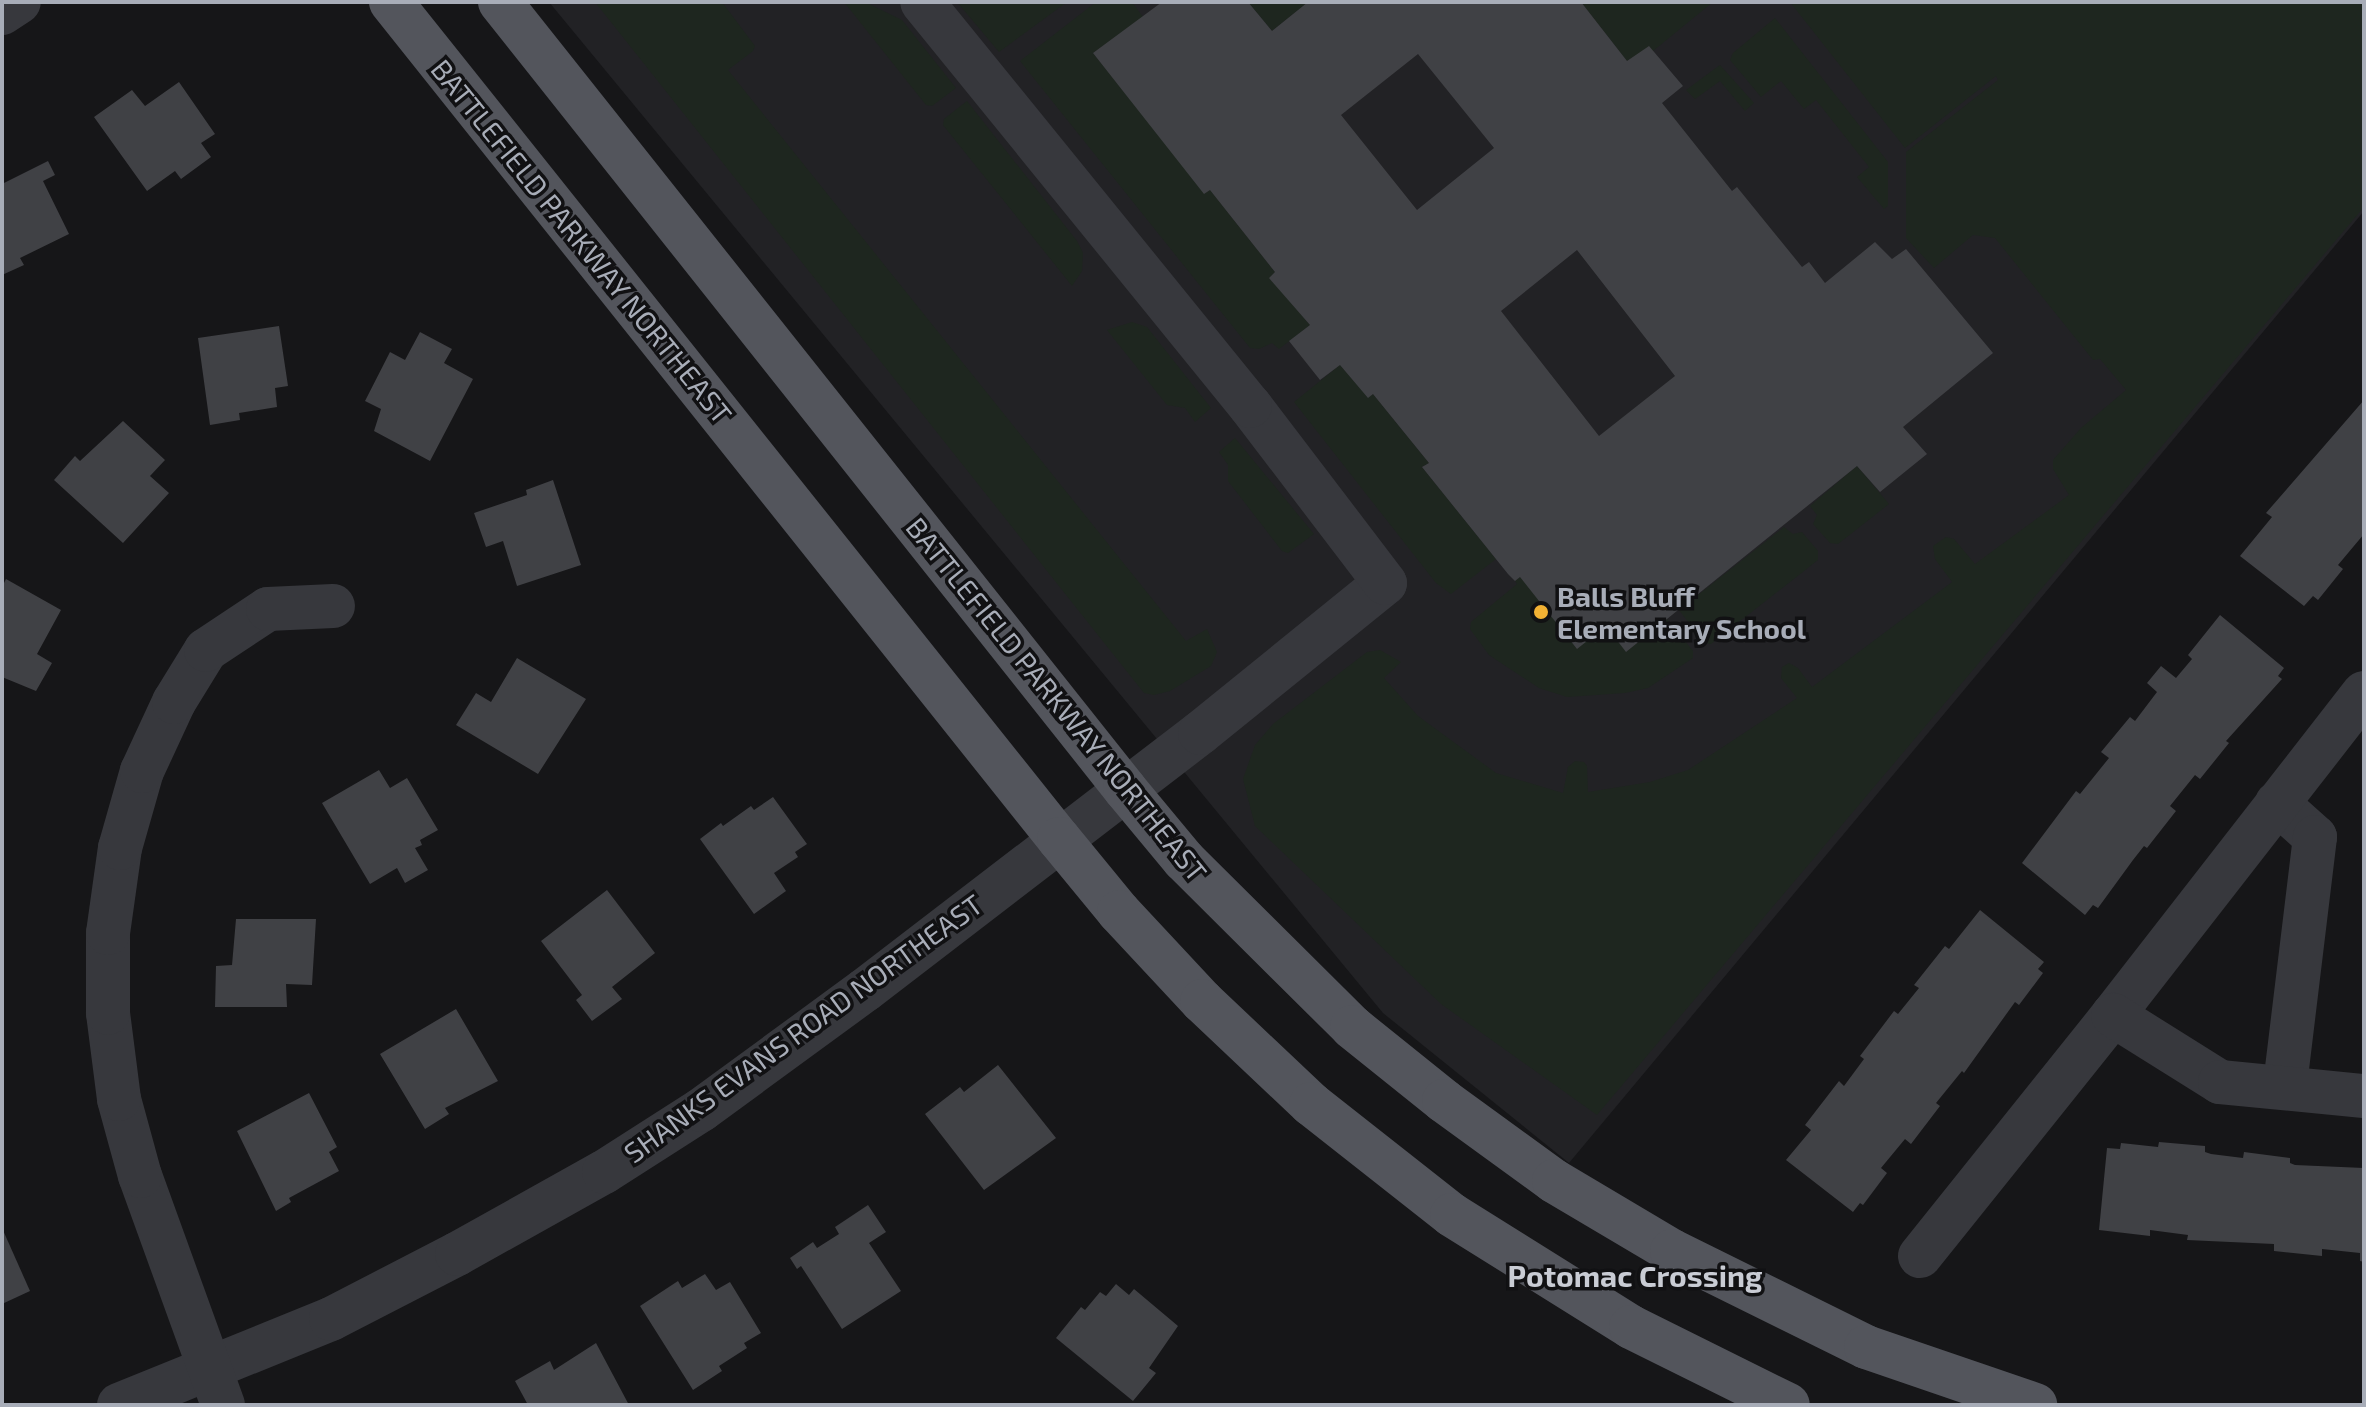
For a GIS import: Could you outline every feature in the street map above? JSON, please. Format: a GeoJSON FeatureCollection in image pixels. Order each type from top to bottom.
{"type":"FeatureCollection","features":[{"type":"Feature","properties":{"kind":"main road","name":"BATTLEFIELD PARKWAY NORTHEAST"},"geometry":{"type":"LineString","coordinates":[[391,2],[1059,839],[1119,912],[1202,1001],[1311,1104],[1388,1168],[1523,1262],[1631,1327],[1788,1405]]}},
{"type":"Feature","properties":{"kind":"main road","name":"BATTLEFIELD PARKWAY NORTHEAST"},"geometry":{"type":"LineString","coordinates":[[500,2],[1184,860],[1352,1027],[1444,1101],[1554,1181],[1672,1251],[1866,1347],[2035,1405]]}},
{"type":"Feature","properties":{"kind":"street"},"geometry":{"type":"LineString","coordinates":[[2,13],[19,2]]}},
{"type":"Feature","properties":{"kind":"street","name":"SHANKS EVANS ROAD NORTHEAST"},"geometry":{"type":"LineString","coordinates":[[119,1405],[216,1388],[331,1319],[457,1254],[604,1172],[701,1110],[812,1029],[1125,789],[1385,583],[1250,406],[922,2]]}},
{"type":"Feature","properties":{"kind":"street"},"geometry":{"type":"LineString","coordinates":[[216,1388],[140,1176],[119,1099],[108,1013],[108,933],[120,848],[142,771],[174,702],[206,650],[268,609],[333,606]]}},
{"type":"Feature","properties":{"kind":"street"},"geometry":{"type":"LineString","coordinates":[[1920,1256],[2364,693]]}},
{"type":"Feature","properties":{"kind":"street"},"geometry":{"type":"LineString","coordinates":[[2277,803],[2315,837],[2285,1086]]}},
{"type":"Feature","properties":{"kind":"street"},"geometry":{"type":"LineString","coordinates":[[2113,1015],[2220,1082],[2364,1096]]}},
{"type":"Feature","properties":{"kind":"shaded area","name":"Balls Bluff Elementary School"},"geometry":{"type":"Polygon","coordinates":[[[549,2],[2364,2],[2364,211],[1569,1163],[1383,1013],[549,2]]]}},
{"type":"Feature","properties":{"kind":"shaded area"},"geometry":{"type":"Polygon","coordinates":[[[595,2],[722,2],[755,46],[753,51],[728,70],[1186,641],[1207,629],[1217,652],[1211,666],[1170,691],[1154,695],[1144,693],[595,2]]]}},
{"type":"Feature","properties":{"kind":"shaded area"},"geometry":{"type":"Polygon","coordinates":[[[844,2],[865,2],[902,20],[956,88],[932,106],[926,105],[844,2]]]}},
{"type":"Feature","properties":{"kind":"shaded area"},"geometry":{"type":"Polygon","coordinates":[[[957,2],[1067,2],[999,52],[957,2]]]}},
{"type":"Feature","properties":{"kind":"shaded area"},"geometry":{"type":"Polygon","coordinates":[[[1096,2],[1132,2],[1143,17],[1093,53],[1205,193],[1210,190],[1275,272],[1270,278],[1310,325],[1279,349],[1272,343],[1259,349],[1250,348],[1020,61],[1096,2]]]}},
{"type":"Feature","properties":{"kind":"shaded area"},"geometry":{"type":"Polygon","coordinates":[[[1248,2],[1308,2],[1272,31],[1248,2]]]}},
{"type":"Feature","properties":{"kind":"shaded area"},"geometry":{"type":"Polygon","coordinates":[[[1581,2],[1713,2],[1653,51],[1649,47],[1627,61],[1581,2]]]}},
{"type":"Feature","properties":{"kind":"shaded area"},"geometry":{"type":"Polygon","coordinates":[[[1790,2],[2364,2],[2364,207],[1597,1115],[1441,1004],[1255,826],[1243,779],[1255,745],[1273,724],[1367,652],[1380,650],[1401,662],[1384,678],[1418,716],[1496,773],[1563,793],[1568,767],[1575,761],[1584,762],[1587,766],[1588,792],[1650,782],[1688,770],[1797,698],[1781,678],[1782,667],[1789,663],[1798,668],[1812,687],[1952,582],[1935,559],[1933,546],[1946,537],[1954,539],[1975,564],[2069,495],[2053,469],[2053,460],[2081,428],[2126,390],[2100,359],[2093,360],[1995,238],[1973,235],[1934,268],[1906,238],[1906,152],[1998,80],[1996,76],[1905,148],[1790,2]]]}},
{"type":"Feature","properties":{"kind":"shaded area"},"geometry":{"type":"Polygon","coordinates":[[[1775,18],[1888,162],[1888,206],[1884,209],[1857,177],[1869,167],[1816,100],[1804,109],[1781,81],[1761,97],[1730,60],[1733,53],[1775,18]]]}},
{"type":"Feature","properties":{"kind":"shaded area"},"geometry":{"type":"Polygon","coordinates":[[[1720,65],[1754,103],[1745,111],[1720,81],[1695,99],[1686,90],[1720,65]]]}},
{"type":"Feature","properties":{"kind":"shaded area"},"geometry":{"type":"Polygon","coordinates":[[[967,101],[1077,241],[1083,253],[1082,271],[1072,286],[943,125],[944,119],[967,101]]]}},
{"type":"Feature","properties":{"kind":"shaded area"},"geometry":{"type":"Polygon","coordinates":[[[1132,322],[1147,327],[1211,408],[1195,422],[1185,408],[1167,405],[1107,330],[1132,322]]]}},
{"type":"Feature","properties":{"kind":"shaded area"},"geometry":{"type":"Polygon","coordinates":[[[1340,365],[1368,397],[1373,394],[1429,463],[1422,467],[1496,559],[1451,594],[1436,583],[1294,402],[1340,365]]]}},
{"type":"Feature","properties":{"kind":"shaded area"},"geometry":{"type":"Polygon","coordinates":[[[1235,438],[1314,534],[1288,553],[1282,551],[1228,481],[1228,465],[1219,452],[1235,438]]]}},
{"type":"Feature","properties":{"kind":"shaded area"},"geometry":{"type":"Polygon","coordinates":[[[1857,466],[1889,504],[1838,544],[1830,543],[1813,524],[1817,515],[1810,506],[1857,466]]]}},
{"type":"Feature","properties":{"kind":"shaded area"},"geometry":{"type":"Polygon","coordinates":[[[1784,527],[1793,534],[1802,532],[1818,551],[1818,560],[1711,644],[1704,643],[1679,610],[1784,527]]]}},
{"type":"Feature","properties":{"kind":"shaded area"},"geometry":{"type":"Polygon","coordinates":[[[1520,577],[1606,626],[1627,651],[1667,619],[1693,651],[1693,658],[1648,688],[1625,693],[1567,697],[1539,688],[1489,655],[1470,629],[1471,622],[1517,584],[1515,581],[1520,577]]]}},
{"type":"Feature","properties":{"kind":"building","name":"Balls Bluff Elementary School"},"geometry":{"type":"Polygon","coordinates":[[[1162,2],[1248,2],[1272,31],[1308,2],[1581,2],[1627,61],[1649,46],[1683,86],[1662,103],[1732,191],[1737,187],[1802,267],[1809,262],[1825,283],[1875,242],[1892,259],[1906,249],[1993,353],[1903,427],[1927,454],[1880,492],[1857,466],[1626,652],[1606,626],[1577,649],[1520,577],[1515,581],[1508,574],[1422,467],[1429,463],[1373,394],[1368,398],[1340,365],[1320,380],[1289,341],[1310,325],[1269,278],[1275,272],[1210,190],[1204,194],[1093,53],[1162,2]],[[1418,54],[1341,115],[1417,210],[1494,148],[1418,54]],[[1577,250],[1501,311],[1599,436],[1675,376],[1577,250]]]}},
{"type":"Feature","properties":{"kind":"building"},"geometry":{"type":"Polygon","coordinates":[[[179,82],[215,134],[201,143],[211,157],[181,179],[175,171],[147,191],[94,117],[132,90],[145,106],[179,82]]]}},
{"type":"Feature","properties":{"kind":"building"},"geometry":{"type":"Polygon","coordinates":[[[48,161],[55,175],[43,181],[69,234],[20,258],[24,265],[2,275],[2,184],[48,161]]]}},
{"type":"Feature","properties":{"kind":"building"},"geometry":{"type":"Polygon","coordinates":[[[279,326],[288,386],[275,388],[277,407],[239,413],[240,420],[210,425],[198,338],[279,326]]]}},
{"type":"Feature","properties":{"kind":"building"},"geometry":{"type":"Polygon","coordinates":[[[420,332],[452,349],[444,363],[473,379],[430,461],[374,431],[381,409],[365,401],[390,352],[405,360],[420,332]]]}},
{"type":"Feature","properties":{"kind":"building"},"geometry":{"type":"Polygon","coordinates":[[[2364,400],[2364,534],[2338,565],[2343,569],[2318,600],[2313,596],[2304,606],[2240,556],[2272,517],[2266,513],[2364,400]]]}},
{"type":"Feature","properties":{"kind":"building"},"geometry":{"type":"Polygon","coordinates":[[[123,421],[165,460],[150,476],[169,493],[123,543],[54,480],[75,456],[80,461],[123,421]]]}},
{"type":"Feature","properties":{"kind":"building"},"geometry":{"type":"Polygon","coordinates":[[[553,480],[581,565],[517,586],[503,541],[486,547],[474,513],[527,495],[526,490],[553,480]]]}},
{"type":"Feature","properties":{"kind":"building"},"geometry":{"type":"Polygon","coordinates":[[[6,579],[61,610],[37,654],[52,663],[36,691],[2,677],[2,587],[6,579]]]}},
{"type":"Feature","properties":{"kind":"building"},"geometry":{"type":"Polygon","coordinates":[[[2220,615],[2284,668],[2278,676],[2282,679],[2226,741],[2229,743],[2200,779],[2195,775],[2170,806],[2176,811],[2147,848],[2144,846],[2098,908],[2093,905],[2085,915],[2022,863],[2076,791],[2080,794],[2109,758],[2101,752],[2130,717],[2135,721],[2157,692],[2147,683],[2161,666],[2176,678],[2192,659],[2188,655],[2220,615]]]}},
{"type":"Feature","properties":{"kind":"building"},"geometry":{"type":"Polygon","coordinates":[[[517,658],[586,699],[538,774],[456,725],[476,693],[491,702],[517,658]]]}},
{"type":"Feature","properties":{"kind":"building"},"geometry":{"type":"Polygon","coordinates":[[[379,770],[390,788],[407,778],[438,830],[420,840],[422,845],[415,848],[428,870],[405,883],[397,868],[370,884],[322,803],[379,770]]]}},
{"type":"Feature","properties":{"kind":"building"},"geometry":{"type":"Polygon","coordinates":[[[773,797],[807,844],[795,852],[798,857],[774,873],[786,891],[754,914],[700,839],[721,823],[723,826],[751,806],[754,810],[773,797]]]}},
{"type":"Feature","properties":{"kind":"building"},"geometry":{"type":"Polygon","coordinates":[[[607,890],[655,953],[612,987],[622,999],[592,1021],[576,1000],[582,995],[541,941],[607,890]]]}},
{"type":"Feature","properties":{"kind":"building"},"geometry":{"type":"Polygon","coordinates":[[[1980,910],[2044,962],[2038,969],[2043,973],[2019,1005],[2015,1002],[1964,1073],[1962,1071],[1936,1103],[1940,1106],[1911,1144],[1905,1139],[1881,1168],[1887,1173],[1863,1205],[1860,1203],[1853,1212],[1786,1160],[1811,1130],[1805,1125],[1839,1081],[1844,1086],[1864,1059],[1860,1056],[1894,1011],[1898,1014],[1919,988],[1914,985],[1945,946],[1949,949],[1980,910]]]}},
{"type":"Feature","properties":{"kind":"building"},"geometry":{"type":"Polygon","coordinates":[[[236,919],[316,919],[312,985],[286,984],[287,1007],[215,1007],[216,966],[232,965],[236,919]]]}},
{"type":"Feature","properties":{"kind":"building"},"geometry":{"type":"Polygon","coordinates":[[[456,1009],[498,1081],[445,1108],[449,1114],[425,1129],[380,1054],[456,1009]]]}},
{"type":"Feature","properties":{"kind":"building"},"geometry":{"type":"Polygon","coordinates":[[[998,1065],[1056,1138],[984,1190],[925,1114],[960,1087],[964,1092],[998,1065]]]}},
{"type":"Feature","properties":{"kind":"building"},"geometry":{"type":"Polygon","coordinates":[[[309,1093],[337,1147],[329,1152],[339,1171],[289,1198],[291,1202],[276,1211],[237,1131],[309,1093]]]}},
{"type":"Feature","properties":{"kind":"building"},"geometry":{"type":"Polygon","coordinates":[[[2159,1142],[2205,1146],[2205,1152],[2211,1154],[2243,1158],[2244,1152],[2290,1158],[2290,1163],[2295,1165],[2364,1168],[2364,1262],[2360,1261],[2360,1253],[2322,1249],[2322,1256],[2274,1251],[2274,1244],[2187,1240],[2188,1235],[2150,1230],[2150,1236],[2099,1230],[2107,1148],[2120,1149],[2121,1143],[2158,1147],[2159,1142]]]}},
{"type":"Feature","properties":{"kind":"building"},"geometry":{"type":"Polygon","coordinates":[[[868,1205],[886,1232],[869,1243],[901,1291],[842,1329],[801,1266],[797,1269],[790,1258],[813,1242],[817,1248],[839,1234],[835,1227],[868,1205]]]}},
{"type":"Feature","properties":{"kind":"building"},"geometry":{"type":"Polygon","coordinates":[[[2,1228],[30,1291],[2,1304],[2,1228]]]}},
{"type":"Feature","properties":{"kind":"building"},"geometry":{"type":"Polygon","coordinates":[[[705,1274],[716,1290],[730,1282],[761,1333],[744,1343],[747,1348],[719,1366],[722,1371],[693,1390],[640,1306],[678,1281],[682,1288],[705,1274]]]}},
{"type":"Feature","properties":{"kind":"building"},"geometry":{"type":"Polygon","coordinates":[[[1116,1284],[1129,1295],[1134,1289],[1178,1326],[1149,1368],[1156,1373],[1133,1401],[1056,1338],[1081,1307],[1085,1310],[1100,1292],[1106,1296],[1116,1284]]]}},
{"type":"Feature","properties":{"kind":"building"},"geometry":{"type":"Polygon","coordinates":[[[596,1343],[629,1405],[528,1405],[515,1381],[550,1361],[554,1370],[596,1343]]]}},
{"type":"Feature","properties":{"kind":"place","name":"Balls Bluff Elementary School"},"geometry":{"type":"Point","coordinates":[1541,612]}},
{"type":"Feature","properties":{"kind":"district","name":"Potomac Crossing"},"geometry":{"type":"Point","coordinates":[1635,1275]}}]}
